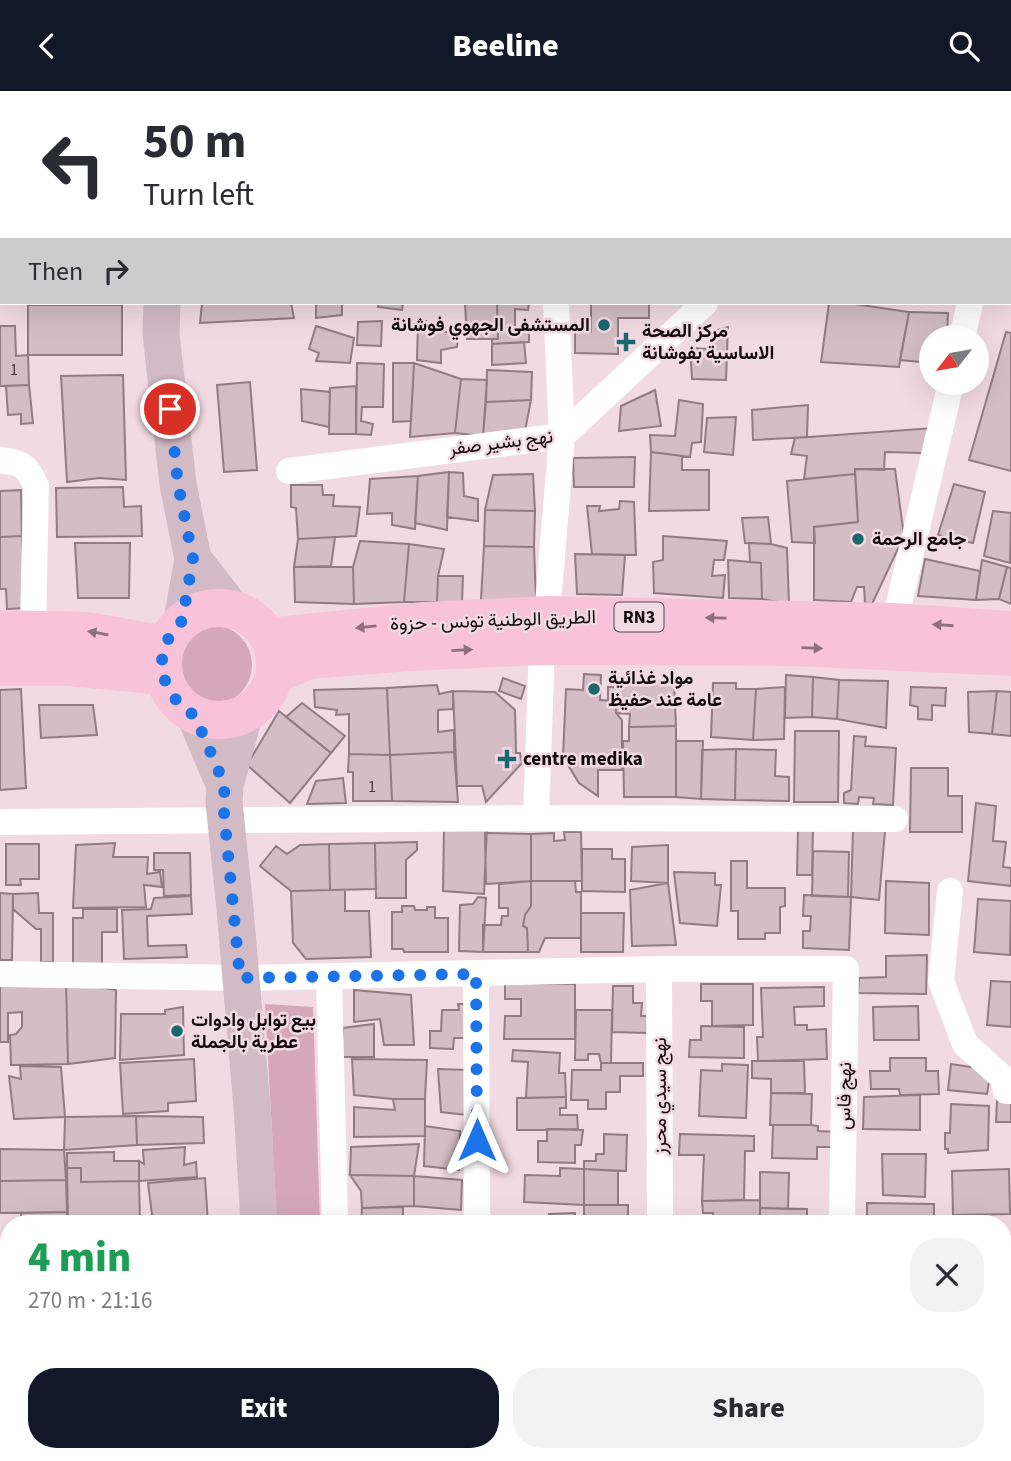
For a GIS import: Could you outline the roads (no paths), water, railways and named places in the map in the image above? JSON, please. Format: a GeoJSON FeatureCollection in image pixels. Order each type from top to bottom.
{"type":"FeatureCollection","features":[{"type":"Feature","properties":{"kind":"main road"},"geometry":{"type":"LineString","coordinates":[[0,667],[69,667],[170,647],[197,612],[214,608],[232,609],[253,619],[268,637],[275,656],[274,675],[269,691],[258,705],[244,715],[228,720],[195,716],[181,706],[170,692],[170,647],[193,559],[177,470],[161,334],[162,305]]}},
{"type":"Feature","properties":{"kind":"main road"},"geometry":{"type":"LineString","coordinates":[[193,559],[232,609]]}},
{"type":"Feature","properties":{"kind":"main road","name":"الطريق الوطنية تونس - حزوة"},"geometry":{"type":"LineString","coordinates":[[268,637],[424,621],[545,631],[891,636],[1011,630]]}},
{"type":"Feature","properties":{"kind":"main road"},"geometry":{"type":"LineString","coordinates":[[16,629],[88,631],[170,647]]}},
{"type":"Feature","properties":{"kind":"main road","name":"الطريق الوطنية تونس - حزوة"},"geometry":{"type":"LineString","coordinates":[[274,675],[309,660],[545,631]]}},
{"type":"Feature","properties":{"kind":"main road","name":"الطريق الوطنية تونس - حزوة"},"geometry":{"type":"LineString","coordinates":[[891,636],[1011,657]]}},
{"type":"Feature","properties":{"kind":"main road"},"geometry":{"type":"LineString","coordinates":[[244,715],[223,802],[252,1107],[259,1215]]}},
{"type":"Feature","properties":{"kind":"main road"},"geometry":{"type":"LineString","coordinates":[[195,716],[225,786]]}},
{"type":"Feature","properties":{"kind":"street"},"geometry":{"type":"LineString","coordinates":[[536,818],[545,631],[562,436],[556,305]]}},
{"type":"Feature","properties":{"kind":"street","name":"نهج بشير صفر"},"geometry":{"type":"LineString","coordinates":[[289,471],[562,436],[703,305]]}},
{"type":"Feature","properties":{"kind":"street"},"geometry":{"type":"LineString","coordinates":[[965,325],[970,305]]}},
{"type":"Feature","properties":{"kind":"street"},"geometry":{"type":"LineString","coordinates":[[891,636],[948,395]]}},
{"type":"Feature","properties":{"kind":"street"},"geometry":{"type":"LineString","coordinates":[[0,460],[18,463],[30,471],[36,486],[16,629]]}},
{"type":"Feature","properties":{"kind":"street"},"geometry":{"type":"LineString","coordinates":[[0,822],[536,818],[895,819]]}},
{"type":"Feature","properties":{"kind":"street"},"geometry":{"type":"LineString","coordinates":[[950,891],[941,981],[965,1044],[1003,1078],[1006,1091],[1011,1091]]}},
{"type":"Feature","properties":{"kind":"street"},"geometry":{"type":"LineString","coordinates":[[0,974],[240,978],[659,969]]}},
{"type":"Feature","properties":{"kind":"street","name":"نهج فاس"},"geometry":{"type":"LineString","coordinates":[[659,969],[846,969],[842,1215]]}},
{"type":"Feature","properties":{"kind":"street","name":"نهج سيدي محرز"},"geometry":{"type":"LineString","coordinates":[[659,969],[660,1215]]}},
{"type":"Feature","properties":{"kind":"street"},"geometry":{"type":"LineString","coordinates":[[476,974],[477,1215]]}},
{"type":"Feature","properties":{"kind":"street"},"geometry":{"type":"LineString","coordinates":[[329,977],[335,1215]]}},
{"type":"Feature","properties":{"kind":"place","name":"المستشفى الجهوي فوشانة"},"geometry":{"type":"Point","coordinates":[604,325]}},
{"type":"Feature","properties":{"kind":"place","name":"مركز الصحة الاساسية بفوشانة"},"geometry":{"type":"Point","coordinates":[626,342]}},
{"type":"Feature","properties":{"kind":"place","name":"جامع الرحمة"},"geometry":{"type":"Point","coordinates":[858,539]}},
{"type":"Feature","properties":{"kind":"place","name":"مواد غذائية عامة عند حفيظ"},"geometry":{"type":"Point","coordinates":[594,689]}},
{"type":"Feature","properties":{"kind":"place","name":"centre medika"},"geometry":{"type":"Point","coordinates":[507,759]}},
{"type":"Feature","properties":{"kind":"place","name":"بيع توابل وادوات عطرية بالجملة"},"geometry":{"type":"Point","coordinates":[177,1031]}}]}
